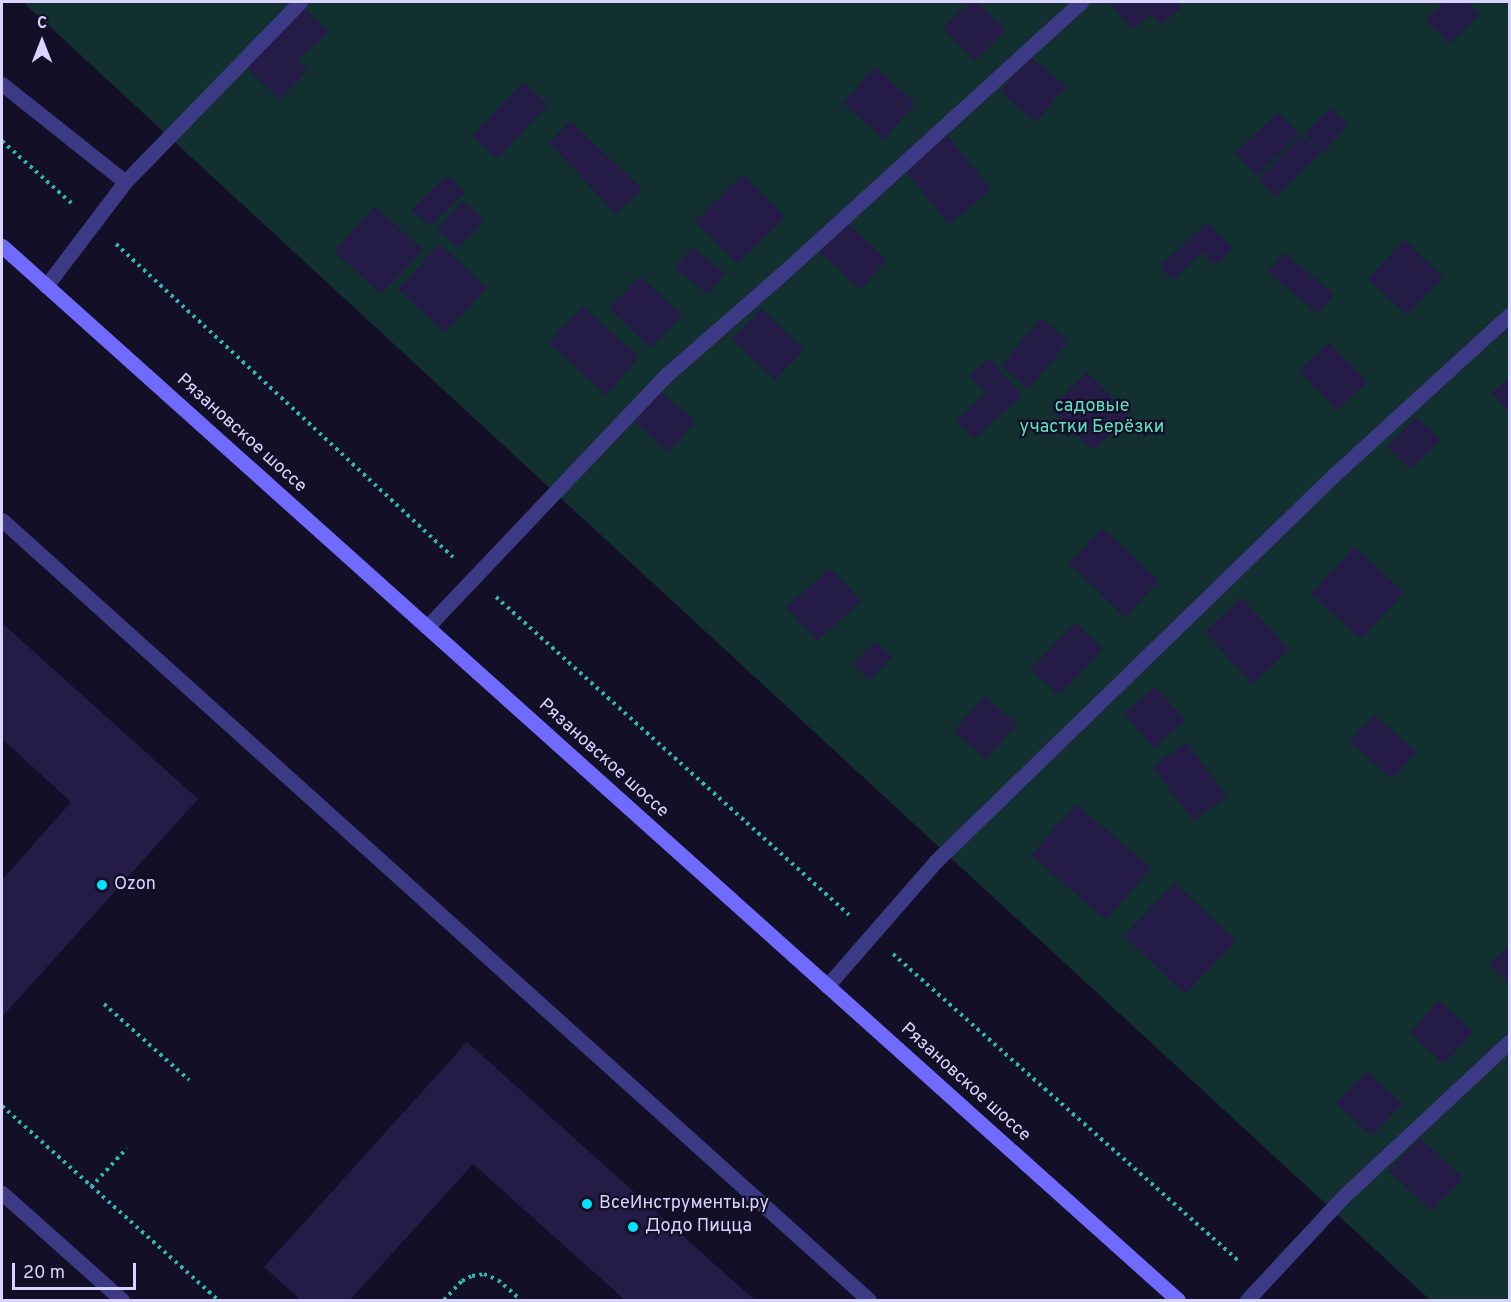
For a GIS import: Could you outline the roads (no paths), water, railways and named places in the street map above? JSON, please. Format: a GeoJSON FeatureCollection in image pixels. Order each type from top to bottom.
{"type":"FeatureCollection","features":[{"type":"Feature","properties":{"kind":"main road","name":"Рязановское шоссе"},"geometry":{"type":"LineString","coordinates":[[2,246],[1178,1300]]}},
{"type":"Feature","properties":{"kind":"street"},"geometry":{"type":"LineString","coordinates":[[46,285],[125,182],[300,2]]}},
{"type":"Feature","properties":{"kind":"street"},"geometry":{"type":"LineString","coordinates":[[427,627],[664,377],[794,263],[1081,2]]}},
{"type":"Feature","properties":{"kind":"street"},"geometry":{"type":"LineString","coordinates":[[2,84],[125,182]]}},
{"type":"Feature","properties":{"kind":"street"},"geometry":{"type":"LineString","coordinates":[[827,986],[944,853],[1335,474],[1509,314]]}},
{"type":"Feature","properties":{"kind":"street"},"geometry":{"type":"LineString","coordinates":[[2,520],[869,1300]]}},
{"type":"Feature","properties":{"kind":"street"},"geometry":{"type":"LineString","coordinates":[[1247,1300],[1346,1194],[1509,1041]]}},
{"type":"Feature","properties":{"kind":"street"},"geometry":{"type":"LineString","coordinates":[[2,1193],[122,1300]]}},
{"type":"Feature","properties":{"kind":"place","name":"Ozon"},"geometry":{"type":"Point","coordinates":[102,885]}},
{"type":"Feature","properties":{"kind":"place","name":"ВсеИнструменты.ру"},"geometry":{"type":"Point","coordinates":[587,1204]}},
{"type":"Feature","properties":{"kind":"place","name":"Додо Пицца"},"geometry":{"type":"Point","coordinates":[633,1227]}},
{"type":"Feature","properties":{"kind":"park label","name":"садовые участки Берёзки"},"geometry":{"type":"Point","coordinates":[1092,418]}}]}
